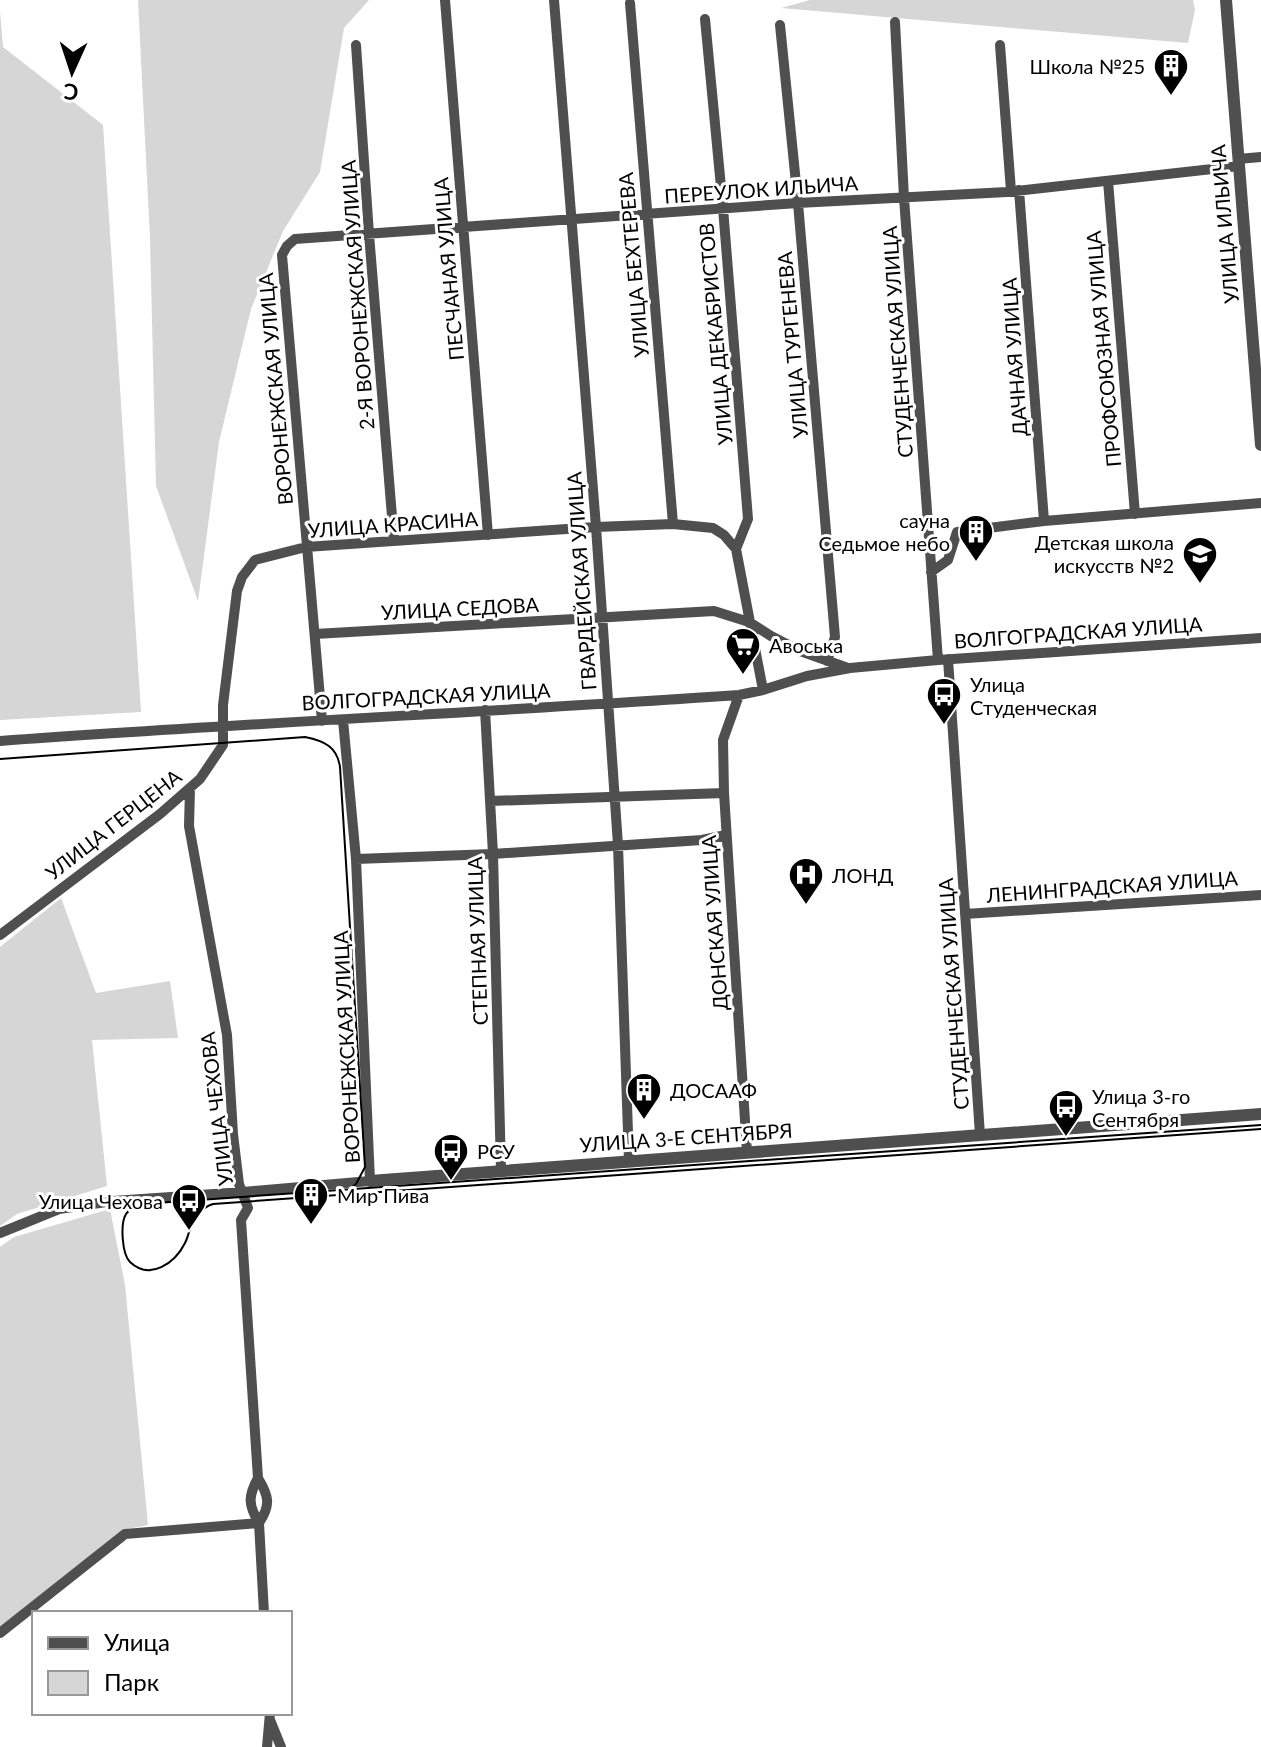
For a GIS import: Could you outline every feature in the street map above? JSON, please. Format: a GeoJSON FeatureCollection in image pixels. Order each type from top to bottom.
{"type":"FeatureCollection","features":[{"type":"Feature","properties":{"kind":"street","name":"ПЕСЧАНАЯ УЛИЦА"},"geometry":{"type":"LineString","coordinates":[[445,0],[488,535]]}},
{"type":"Feature","properties":{"kind":"street","name":"ГВАРДЕЙСКАЯ УЛИЦА"},"geometry":{"type":"LineString","coordinates":[[554,0],[618,845],[629,1161]]}},
{"type":"Feature","properties":{"kind":"street","name":"УЛИЦА ИЛЬИЧА"},"geometry":{"type":"LineString","coordinates":[[1226,0],[1261,445]]}},
{"type":"Feature","properties":{"kind":"street","name":"УЛИЦА БЕХТЕРЕВА"},"geometry":{"type":"LineString","coordinates":[[630,3],[673,524]]}},
{"type":"Feature","properties":{"kind":"street","name":"УЛИЦА ДЕКАБРИСТОВ"},"geometry":{"type":"LineString","coordinates":[[705,19],[748,519],[736,549]]}},
{"type":"Feature","properties":{"kind":"street","name":"СТУДЕНЧЕСКАЯ УЛИЦА"},"geometry":{"type":"LineString","coordinates":[[895,22],[904,198],[931,572],[943,660],[980,1135]]}},
{"type":"Feature","properties":{"kind":"street","name":"УЛИЦА ТУРГЕНЕВА"},"geometry":{"type":"LineString","coordinates":[[780,25],[835,637],[827,661]]}},
{"type":"Feature","properties":{"kind":"street","name":"2-Я ВОРОНЕЖСКАЯ УЛИЦА"},"geometry":{"type":"LineString","coordinates":[[356,45],[394,541]]}},
{"type":"Feature","properties":{"kind":"street","name":"ДАЧНАЯ УЛИЦА"},"geometry":{"type":"LineString","coordinates":[[1000,45],[1044,521]]}},
{"type":"Feature","properties":{"kind":"street","name":"ПЕРЕУЛОК ИЛЬИЧА"},"geometry":{"type":"LineString","coordinates":[[287,246],[295,239],[798,203],[1015,191],[1108,181],[1261,157]]}},
{"type":"Feature","properties":{"kind":"street","name":"ПРОФСОЮЗНАЯ УЛИЦА"},"geometry":{"type":"LineString","coordinates":[[1108,181],[1135,514]]}},
{"type":"Feature","properties":{"kind":"street","name":"ВОРОНЕЖСКАЯ УЛИЦА"},"geometry":{"type":"LineString","coordinates":[[287,246],[282,255],[322,721]]}},
{"type":"Feature","properties":{"kind":"street"},"geometry":{"type":"LineString","coordinates":[[931,572],[948,560],[957,532],[1044,521],[1261,503]]}},
{"type":"Feature","properties":{"kind":"street","name":"УЛИЦА КРАСИНА"},"geometry":{"type":"LineString","coordinates":[[223,725],[237,591],[250,564],[260,558],[306,547],[673,524],[713,528],[736,549]]}},
{"type":"Feature","properties":{"kind":"street"},"geometry":{"type":"LineString","coordinates":[[736,549],[763,690]]}},
{"type":"Feature","properties":{"kind":"street","name":"УЛИЦА СЕДОВА"},"geometry":{"type":"LineString","coordinates":[[315,634],[714,611],[749,622],[786,644],[827,661]]}},
{"type":"Feature","properties":{"kind":"street","name":"ВОЛГОГРАДСКАЯ УЛИЦА"},"geometry":{"type":"LineString","coordinates":[[0,741],[739,695],[850,668],[1261,638]]}},
{"type":"Feature","properties":{"kind":"street","name":"ВОЛГОГРАДСКАЯ УЛИЦА"},"geometry":{"type":"LineString","coordinates":[[827,661],[850,668]]}},
{"type":"Feature","properties":{"kind":"street","name":"ДОНСКАЯ УЛИЦА"},"geometry":{"type":"LineString","coordinates":[[739,695],[723,740],[726,835],[747,1152]]}},
{"type":"Feature","properties":{"kind":"street","name":"СТЕПНАЯ УЛИЦА"},"geometry":{"type":"LineString","coordinates":[[485,710],[493,854],[501,1170]]}},
{"type":"Feature","properties":{"kind":"street","name":"ВОРОНЕЖСКАЯ УЛИЦА"},"geometry":{"type":"LineString","coordinates":[[343,720],[356,859],[370,1181]]}},
{"type":"Feature","properties":{"kind":"street","name":"УЛИЦА ГЕРЦЕНА"},"geometry":{"type":"LineString","coordinates":[[0,935],[160,814],[200,779],[223,745],[223,725]]}},
{"type":"Feature","properties":{"kind":"street","name":"УЛИЦА ЧЕХОВА"},"geometry":{"type":"LineString","coordinates":[[190,788],[189,826],[227,1035],[239,1184],[248,1208],[241,1220],[258,1478],[250,1491],[252,1511],[259,1523],[264,1611]]}},
{"type":"Feature","properties":{"kind":"street"},"geometry":{"type":"LineString","coordinates":[[490,801],[724,793]]}},
{"type":"Feature","properties":{"kind":"street"},"geometry":{"type":"LineString","coordinates":[[356,859],[493,854],[702,840],[726,835]]}},
{"type":"Feature","properties":{"kind":"street","name":"ЛЕНИНГРАДСКАЯ УЛИЦА"},"geometry":{"type":"LineString","coordinates":[[965,914],[1261,895]]}},
{"type":"Feature","properties":{"kind":"street","name":"УЛИЦА 3-Е СЕНТЯБРЯ"},"geometry":{"type":"LineString","coordinates":[[0,1233],[59,1209],[113,1201],[1261,1114]]}},
{"type":"Feature","properties":{"kind":"street"},"geometry":{"type":"LineString","coordinates":[[0,1633],[125,1534],[259,1523]]}},
{"type":"Feature","properties":{"kind":"street"},"geometry":{"type":"LineString","coordinates":[[267,1747],[270,1717]]}},
{"type":"Feature","properties":{"kind":"street"},"geometry":{"type":"LineString","coordinates":[[270,1717],[281,1747]]}},
{"type":"Feature","properties":{"kind":"green space"},"geometry":{"type":"Polygon","coordinates":[[[138,0],[369,0],[344,28],[320,172],[283,231],[251,309],[219,442],[198,601],[156,486],[150,238],[138,0]]]}},
{"type":"Feature","properties":{"kind":"green space"},"geometry":{"type":"Polygon","coordinates":[[[810,0],[1193,0],[1195,10],[1188,43],[781,8],[810,0]]]}},
{"type":"Feature","properties":{"kind":"green space"},"geometry":{"type":"Polygon","coordinates":[[[0,11],[3,47],[103,125],[141,712],[0,720],[0,11]]]}},
{"type":"Feature","properties":{"kind":"green space"},"geometry":{"type":"Polygon","coordinates":[[[61,898],[96,993],[170,981],[178,1038],[92,1040],[107,1186],[17,1214],[0,1226],[0,947],[61,898]]]}},
{"type":"Feature","properties":{"kind":"green space"},"geometry":{"type":"Polygon","coordinates":[[[110,1209],[125,1285],[148,1525],[122,1530],[0,1629],[0,1247],[14,1237],[110,1209]]]}},
{"type":"Feature","properties":{"kind":"tram line"},"geometry":{"type":"LineString","coordinates":[[0,759],[305,737],[324,743],[333,750],[340,767],[365,1167],[356,1184],[348,1190]]}},
{"type":"Feature","properties":{"kind":"tram line"},"geometry":{"type":"LineString","coordinates":[[1261,1125],[142,1204],[126,1214],[123,1239],[130,1262],[146,1270],[154,1270],[175,1257],[185,1243],[195,1217],[213,1204],[1261,1129]]}},
{"type":"Feature","properties":{"kind":"place","name":"Школа №25"},"geometry":{"type":"Point","coordinates":[1171,97]}},
{"type":"Feature","properties":{"kind":"place","name":"сауна Седьмое небо"},"geometry":{"type":"Point","coordinates":[976,563]}},
{"type":"Feature","properties":{"kind":"place","name":"Детская школа искусств №2"},"geometry":{"type":"Point","coordinates":[1200,585]}},
{"type":"Feature","properties":{"kind":"place","name":"Авоська"},"geometry":{"type":"Point","coordinates":[743,676]}},
{"type":"Feature","properties":{"kind":"place","name":"Улица Студенческая"},"geometry":{"type":"Point","coordinates":[944,726]}},
{"type":"Feature","properties":{"kind":"place","name":"ЛОНД"},"geometry":{"type":"Point","coordinates":[806,906]}},
{"type":"Feature","properties":{"kind":"place","name":"ДОСААФ"},"geometry":{"type":"Point","coordinates":[644,1121]}},
{"type":"Feature","properties":{"kind":"place","name":"Улица 3-го Сентября"},"geometry":{"type":"Point","coordinates":[1066,1138]}},
{"type":"Feature","properties":{"kind":"place","name":"РСУ"},"geometry":{"type":"Point","coordinates":[451,1182]}},
{"type":"Feature","properties":{"kind":"place","name":"Мир Пива"},"geometry":{"type":"Point","coordinates":[311,1226]}},
{"type":"Feature","properties":{"kind":"place","name":"Улица Чехова"},"geometry":{"type":"Point","coordinates":[189,1232]}}]}
